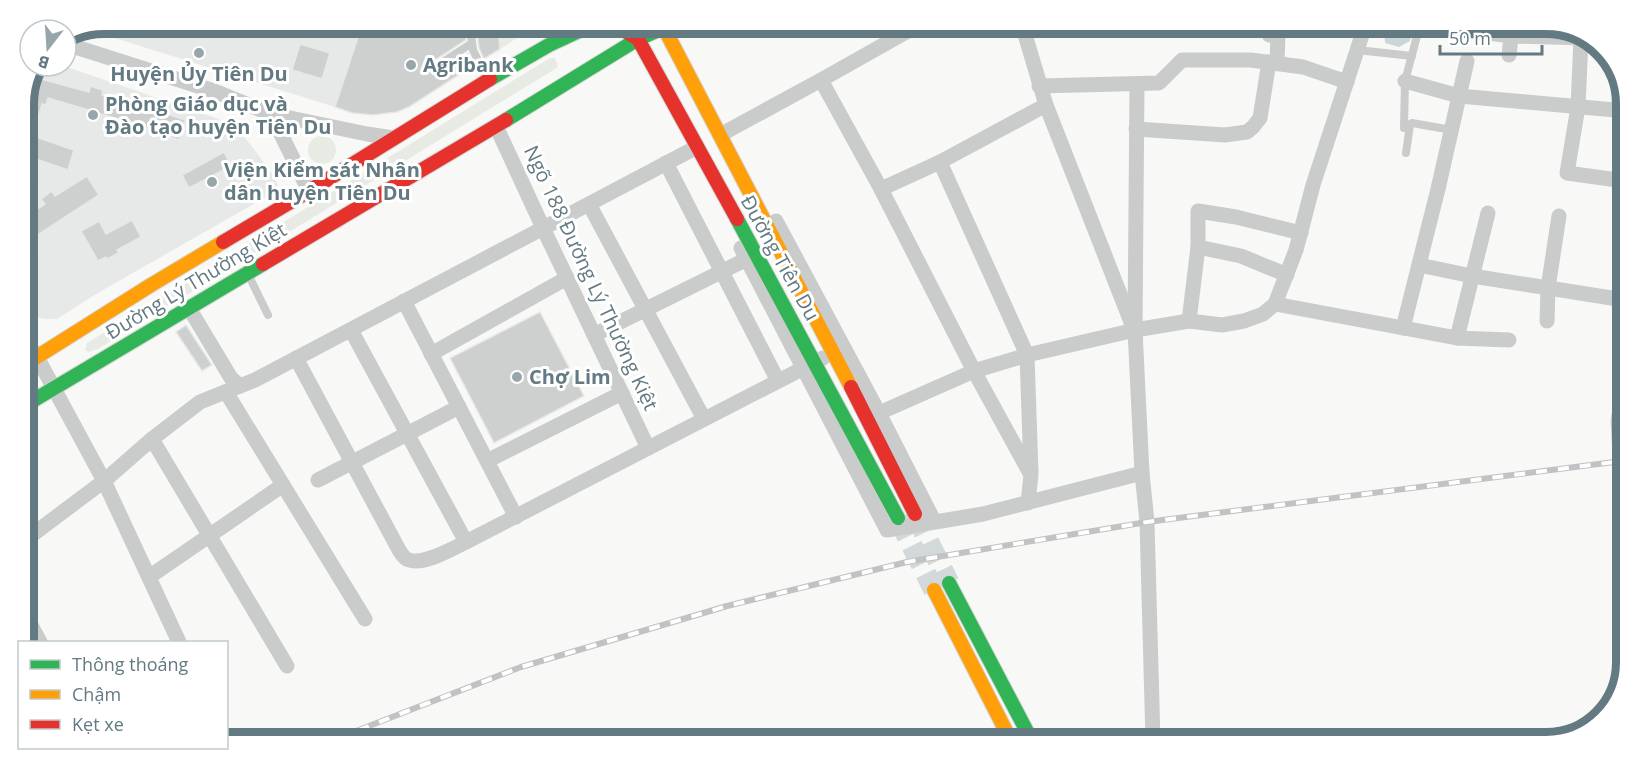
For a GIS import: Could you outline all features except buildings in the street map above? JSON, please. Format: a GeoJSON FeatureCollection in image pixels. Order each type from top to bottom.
{"type":"FeatureCollection","features":[{"type":"Feature","properties":{"kind":"main road","name":"Đường Lý Thường Kiệt"},"geometry":{"type":"LineString","coordinates":[[35,358],[151,285],[309,191],[488,80],[573,34]]}},
{"type":"Feature","properties":{"kind":"main road","name":"Đường Tiên Du"},"geometry":{"type":"LineString","coordinates":[[630,34],[638,39],[723,195]]}},
{"type":"Feature","properties":{"kind":"main road","name":"Đường Lý Thường Kiệt"},"geometry":{"type":"LineString","coordinates":[[35,399],[649,34]]}},
{"type":"Feature","properties":{"kind":"main road","name":"Đường Tiên Du"},"geometry":{"type":"LineString","coordinates":[[669,34],[915,514]]}},
{"type":"Feature","properties":{"kind":"main road"},"geometry":{"type":"LineString","coordinates":[[808,365],[898,518]]}},
{"type":"Feature","properties":{"kind":"main road"},"geometry":{"type":"LineString","coordinates":[[949,584],[1027,732]]}},
{"type":"Feature","properties":{"kind":"main road"},"geometry":{"type":"LineString","coordinates":[[934,590],[1006,732]]}},
{"type":"Feature","properties":{"kind":"street"},"geometry":{"type":"LineString","coordinates":[[720,135],[903,34]]}},
{"type":"Feature","properties":{"kind":"street"},"geometry":{"type":"LineString","coordinates":[[1025,34],[1046,105],[1135,330]]}},
{"type":"Feature","properties":{"kind":"street"},"geometry":{"type":"LineString","coordinates":[[1136,129],[1225,135],[1247,132],[1260,118],[1273,63],[1278,35],[1269,34]]}},
{"type":"Feature","properties":{"kind":"street"},"geometry":{"type":"LineString","coordinates":[[879,413],[974,371],[1027,356],[1135,330],[1189,321],[1222,325],[1244,321],[1263,314],[1275,304],[1287,274],[1301,233],[1313,185],[1362,34]]}},
{"type":"Feature","properties":{"kind":"street"},"geometry":{"type":"LineString","coordinates":[[1509,55],[1512,34]]}},
{"type":"Feature","properties":{"kind":"street"},"geometry":{"type":"LineString","coordinates":[[1526,34],[1560,36]]}},
{"type":"Feature","properties":{"kind":"street"},"geometry":{"type":"LineString","coordinates":[[1583,46],[1578,107],[1567,173],[1615,180]]}},
{"type":"Feature","properties":{"kind":"street"},"geometry":{"type":"LineString","coordinates":[[78,48],[214,91],[271,114],[393,138]]}},
{"type":"Feature","properties":{"kind":"street"},"geometry":{"type":"LineString","coordinates":[[1039,86],[1159,83],[1182,60],[1251,60],[1303,67],[1347,82]]}},
{"type":"Feature","properties":{"kind":"street"},"geometry":{"type":"LineString","coordinates":[[1402,328],[1438,189],[1467,61]]}},
{"type":"Feature","properties":{"kind":"street"},"geometry":{"type":"LineString","coordinates":[[821,80],[881,189],[974,371],[1031,475]]}},
{"type":"Feature","properties":{"kind":"street"},"geometry":{"type":"LineString","coordinates":[[1405,81],[1459,96],[1615,110]]}},
{"type":"Feature","properties":{"kind":"street"},"geometry":{"type":"LineString","coordinates":[[1137,84],[1135,330],[1142,473],[1147,522],[1153,732]]}},
{"type":"Feature","properties":{"kind":"street"},"geometry":{"type":"LineString","coordinates":[[881,189],[940,162],[1046,105]]}},
{"type":"Feature","properties":{"kind":"street"},"geometry":{"type":"LineString","coordinates":[[271,114],[309,191]]}},
{"type":"Feature","properties":{"kind":"street","name":"Ngõ 188 Đường Lý Thường Kiệt"},"geometry":{"type":"LineString","coordinates":[[496,126],[648,448]]}},
{"type":"Feature","properties":{"kind":"street"},"geometry":{"type":"LineString","coordinates":[[35,533],[104,481],[152,439],[200,402],[255,380],[697,147]]}},
{"type":"Feature","properties":{"kind":"street"},"geometry":{"type":"LineString","coordinates":[[940,162],[1027,356],[1031,475],[1028,503]]}},
{"type":"Feature","properties":{"kind":"street"},"geometry":{"type":"LineString","coordinates":[[666,163],[778,381]]}},
{"type":"Feature","properties":{"kind":"street"},"geometry":{"type":"LineString","coordinates":[[745,182],[761,192],[934,521]]}},
{"type":"Feature","properties":{"kind":"street"},"geometry":{"type":"LineString","coordinates":[[723,195],[731,228],[752,256],[808,365],[887,530],[1028,503],[1142,473]]}},
{"type":"Feature","properties":{"kind":"street"},"geometry":{"type":"LineString","coordinates":[[589,204],[704,419]]}},
{"type":"Feature","properties":{"kind":"street"},"geometry":{"type":"LineString","coordinates":[[1189,321],[1198,247],[1198,211],[1236,217],[1301,233]]}},
{"type":"Feature","properties":{"kind":"street"},"geometry":{"type":"LineString","coordinates":[[1456,338],[1488,213]]}},
{"type":"Feature","properties":{"kind":"street"},"geometry":{"type":"LineString","coordinates":[[1547,321],[1548,288],[1559,216]]}},
{"type":"Feature","properties":{"kind":"street"},"geometry":{"type":"LineString","coordinates":[[1198,247],[1241,256],[1287,274]]}},
{"type":"Feature","properties":{"kind":"street"},"geometry":{"type":"LineString","coordinates":[[594,335],[752,256]]}},
{"type":"Feature","properties":{"kind":"street"},"geometry":{"type":"LineString","coordinates":[[1419,265],[1472,276],[1615,299]]}},
{"type":"Feature","properties":{"kind":"street"},"geometry":{"type":"LineString","coordinates":[[431,354],[567,278]]}},
{"type":"Feature","properties":{"kind":"street"},"geometry":{"type":"LineString","coordinates":[[404,301],[516,516]]}},
{"type":"Feature","properties":{"kind":"street"},"geometry":{"type":"LineString","coordinates":[[1275,304],[1456,338],[1509,340]]}},
{"type":"Feature","properties":{"kind":"street"},"geometry":{"type":"LineString","coordinates":[[189,308],[231,378],[233,389],[283,485],[365,619]]}},
{"type":"Feature","properties":{"kind":"street"},"geometry":{"type":"LineString","coordinates":[[351,330],[466,542]]}},
{"type":"Feature","properties":{"kind":"street"},"geometry":{"type":"LineString","coordinates":[[296,358],[399,550],[405,558],[416,561],[434,557],[466,542],[833,352]]}},
{"type":"Feature","properties":{"kind":"street"},"geometry":{"type":"LineString","coordinates":[[35,366],[54,388],[104,481],[179,641]]}},
{"type":"Feature","properties":{"kind":"street"},"geometry":{"type":"LineString","coordinates":[[487,461],[622,393]]}},
{"type":"Feature","properties":{"kind":"street"},"geometry":{"type":"LineString","coordinates":[[318,480],[459,407]]}},
{"type":"Feature","properties":{"kind":"street"},"geometry":{"type":"LineString","coordinates":[[152,439],[287,666]]}},
{"type":"Feature","properties":{"kind":"street"},"geometry":{"type":"LineString","coordinates":[[149,577],[283,485]]}},
{"type":"Feature","properties":{"kind":"lane"},"geometry":{"type":"LineString","coordinates":[[471,34],[476,56],[488,80]]}},
{"type":"Feature","properties":{"kind":"lane"},"geometry":{"type":"LineString","coordinates":[[1417,36],[1405,81],[1404,128],[1412,123],[1452,130]]}},
{"type":"Feature","properties":{"kind":"lane"},"geometry":{"type":"LineString","coordinates":[[435,67],[472,43]]}},
{"type":"Feature","properties":{"kind":"lane"},"geometry":{"type":"LineString","coordinates":[[1357,50],[1412,56]]}},
{"type":"Feature","properties":{"kind":"lane"},"geometry":{"type":"LineString","coordinates":[[1406,153],[1410,124]]}},
{"type":"Feature","properties":{"kind":"lane"},"geometry":{"type":"LineString","coordinates":[[248,273],[268,315]]}},
{"type":"Feature","properties":{"kind":"shaded area"},"geometry":{"type":"Polygon","coordinates":[[[102,34],[359,34],[335,107],[102,34]]]}},
{"type":"Feature","properties":{"kind":"shaded area"},"geometry":{"type":"Polygon","coordinates":[[[499,34],[523,34],[500,49],[499,34]]]}},
{"type":"Feature","properties":{"kind":"shaded area"},"geometry":{"type":"Polygon","coordinates":[[[1384,34],[1412,34],[1410,41],[1399,47],[1385,43],[1384,34]]]}},
{"type":"Feature","properties":{"kind":"shaded area"},"geometry":{"type":"Polygon","coordinates":[[[550,58],[555,58],[558,66],[555,69],[98,349],[89,352],[85,350],[87,343],[550,58]]]}},
{"type":"Feature","properties":{"kind":"shaded area"},"geometry":{"type":"Polygon","coordinates":[[[78,71],[230,123],[237,128],[272,174],[280,189],[96,294],[57,319],[46,319],[35,315],[35,100],[40,78],[78,78],[78,71]]]}},
{"type":"Feature","properties":{"kind":"shaded area"},"geometry":{"type":"Polygon","coordinates":[[[322,136],[332,140],[336,150],[332,160],[322,164],[312,160],[308,150],[312,140],[322,136]]]}},
{"type":"Feature","properties":{"kind":"tunnel"},"geometry":{"type":"LineString","coordinates":[[915,514],[949,583]]}},
{"type":"Feature","properties":{"kind":"tunnel"},"geometry":{"type":"LineString","coordinates":[[898,518],[934,590]]}},
{"type":"Feature","properties":{"kind":"railway"},"geometry":{"type":"LineString","coordinates":[[353,732],[521,667],[727,606],[907,562],[1147,522],[1616,462]]}},
{"type":"Feature","properties":{"kind":"traffic: fast"},"geometry":{"type":"LineString","coordinates":[[490,79],[573,34]]}},
{"type":"Feature","properties":{"kind":"traffic: fast"},"geometry":{"type":"LineString","coordinates":[[506,120],[650,34]]}},
{"type":"Feature","properties":{"kind":"traffic: fast"},"geometry":{"type":"LineString","coordinates":[[737,219],[898,518]]}},
{"type":"Feature","properties":{"kind":"traffic: fast"},"geometry":{"type":"LineString","coordinates":[[35,399],[263,264]]}},
{"type":"Feature","properties":{"kind":"traffic: fast"},"geometry":{"type":"LineString","coordinates":[[949,583],[1027,732]]}},
{"type":"Feature","properties":{"kind":"traffic: slow"},"geometry":{"type":"LineString","coordinates":[[667,34],[851,387]]}},
{"type":"Feature","properties":{"kind":"traffic: slow"},"geometry":{"type":"LineString","coordinates":[[35,358],[223,242]]}},
{"type":"Feature","properties":{"kind":"traffic: slow"},"geometry":{"type":"LineString","coordinates":[[934,590],[1006,732]]}},
{"type":"Feature","properties":{"kind":"traffic: jam"},"geometry":{"type":"LineString","coordinates":[[630,34],[638,39],[737,219]]}},
{"type":"Feature","properties":{"kind":"traffic: jam"},"geometry":{"type":"LineString","coordinates":[[223,242],[490,79]]}},
{"type":"Feature","properties":{"kind":"traffic: jam"},"geometry":{"type":"LineString","coordinates":[[263,264],[506,120]]}},
{"type":"Feature","properties":{"kind":"traffic: jam"},"geometry":{"type":"LineString","coordinates":[[851,387],[915,514]]}},
{"type":"Feature","properties":{"kind":"place","name":"Huyện Ủy Tiên Du"},"geometry":{"type":"Point","coordinates":[199,53]}},
{"type":"Feature","properties":{"kind":"place","name":"Agribank"},"geometry":{"type":"Point","coordinates":[411,65]}},
{"type":"Feature","properties":{"kind":"place","name":"Phòng Giáo dục và Đào tạo huyện Tiên Du"},"geometry":{"type":"Point","coordinates":[93,115]}},
{"type":"Feature","properties":{"kind":"place","name":"Viện Kiểm sát Nhân dân huyện Tiên Du"},"geometry":{"type":"Point","coordinates":[212,182]}},
{"type":"Feature","properties":{"kind":"place","name":"Chợ Lim"},"geometry":{"type":"Point","coordinates":[517,377]}}]}
